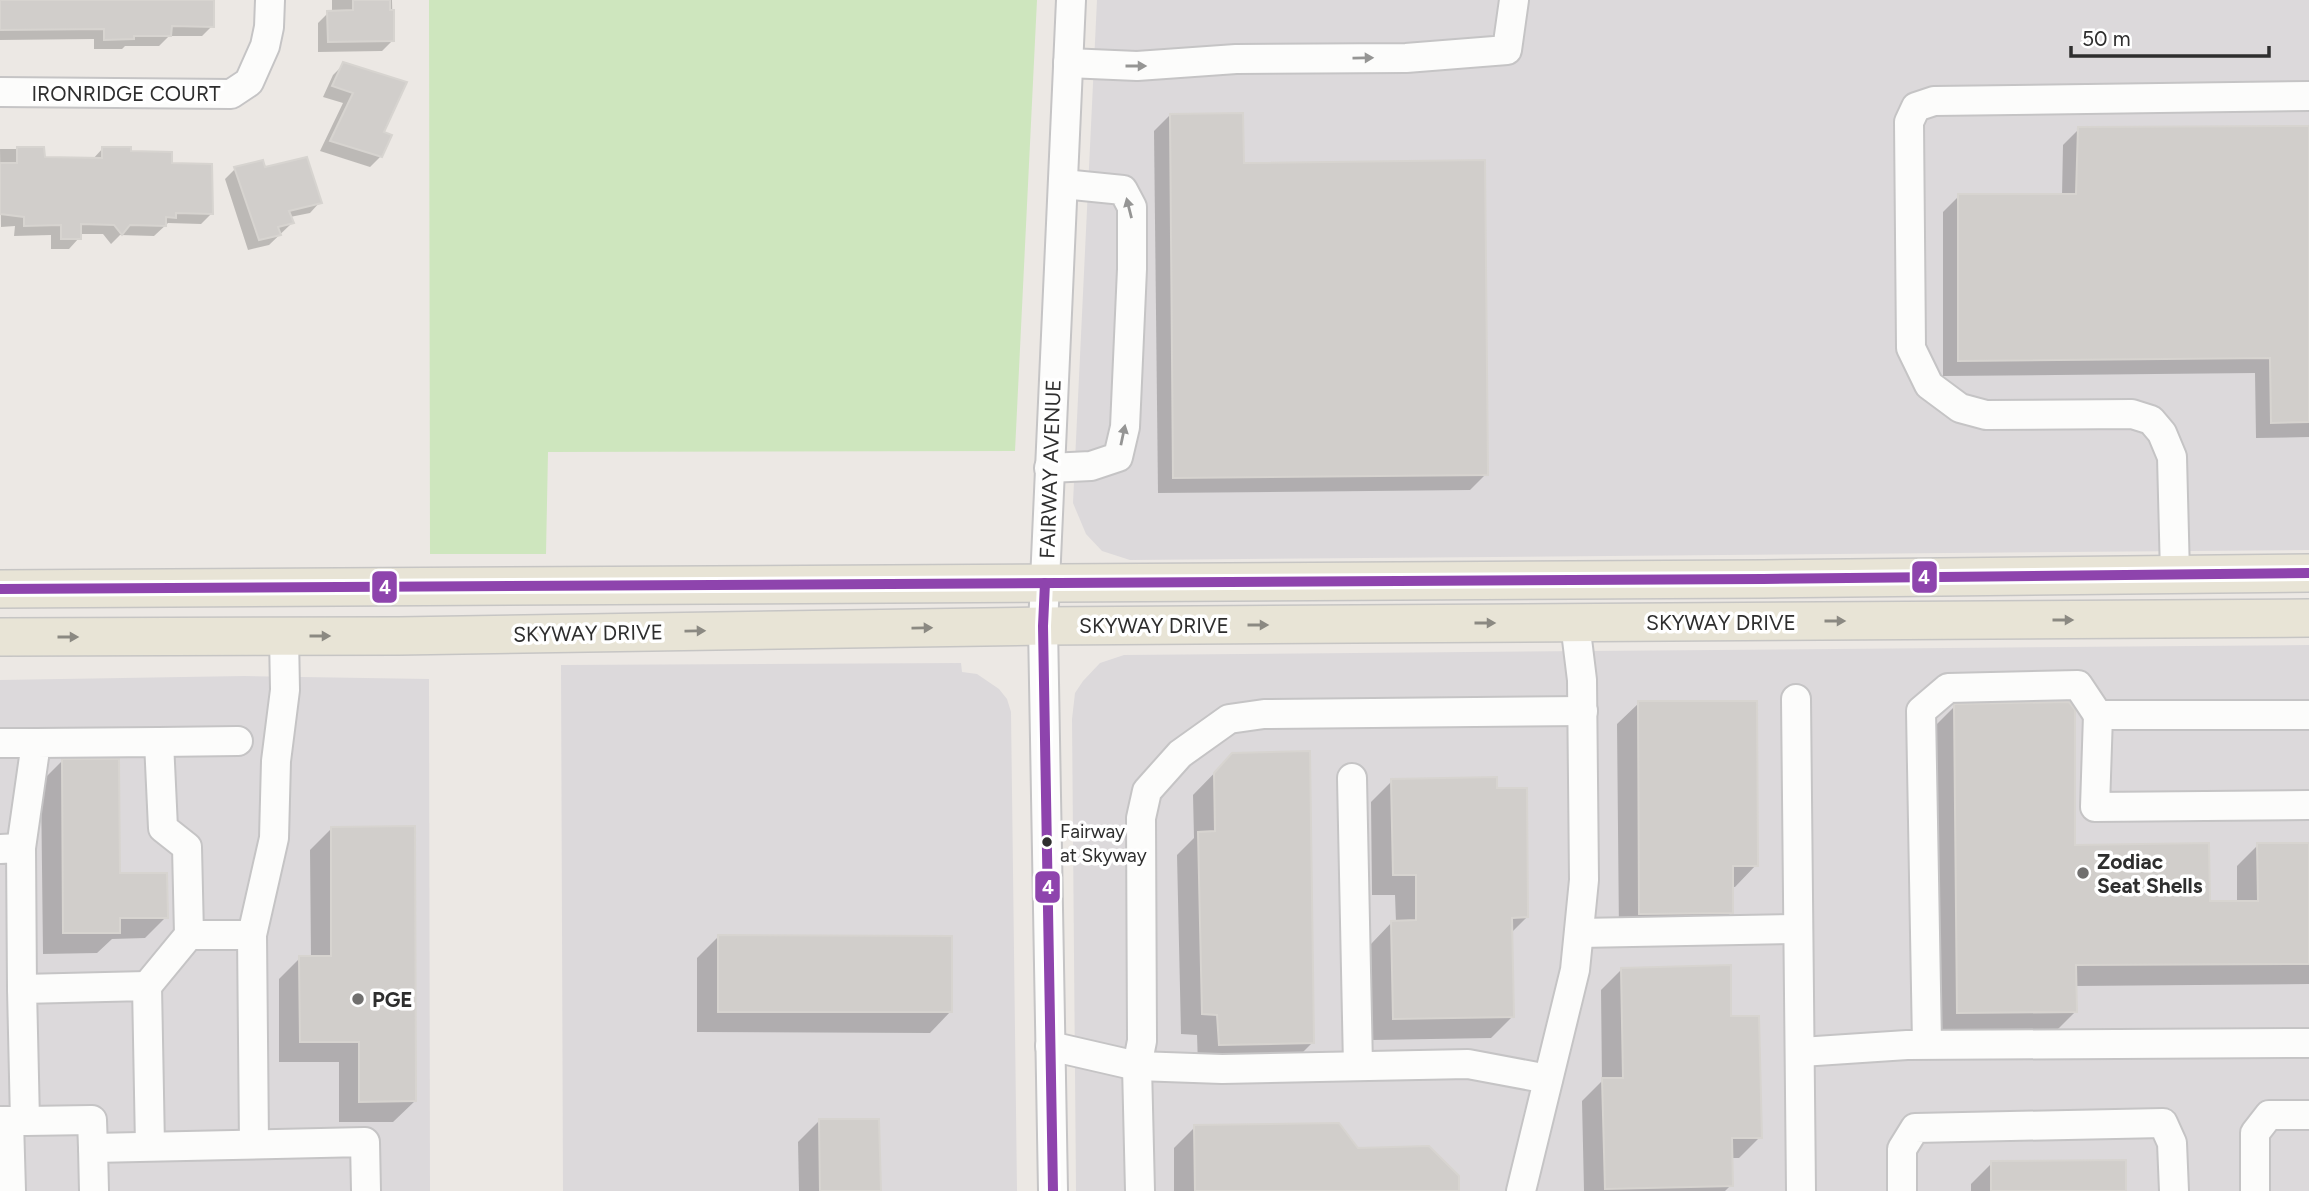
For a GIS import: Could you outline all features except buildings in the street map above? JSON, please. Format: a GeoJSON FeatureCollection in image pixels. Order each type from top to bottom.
{"type":"FeatureCollection","features":[{"type":"Feature","properties":{"kind":"main road","name":"SKYWAY DRIVE"},"geometry":{"type":"LineString","coordinates":[[0,590],[2309,573]]}},
{"type":"Feature","properties":{"kind":"main road","name":"SKYWAY DRIVE"},"geometry":{"type":"LineString","coordinates":[[0,637],[1043,626],[2309,618]]}},
{"type":"Feature","properties":{"kind":"street","name":"IRONRIDGE COURT"},"geometry":{"type":"LineString","coordinates":[[0,92],[231,94],[249,82],[265,46],[270,27],[270,0]]}},
{"type":"Feature","properties":{"kind":"street","name":"FAIRWAY AVENUE"},"geometry":{"type":"LineString","coordinates":[[1053,1191],[1043,626],[1071,0]]}},
{"type":"Feature","properties":{"kind":"street"},"geometry":{"type":"LineString","coordinates":[[1068,63],[1137,66],[1236,60],[1406,58],[1507,50],[1514,0]]}},
{"type":"Feature","properties":{"kind":"street"},"geometry":{"type":"LineString","coordinates":[[2175,575],[2172,457],[2162,433],[2151,420],[2132,414],[1986,415],[1960,408],[1929,385],[1911,348],[1909,122],[1916,107],[1934,101],[2309,96]]}},
{"type":"Feature","properties":{"kind":"street"},"geometry":{"type":"LineString","coordinates":[[1049,467],[1091,466],[1118,457],[1125,427],[1132,207],[1123,190],[1063,184]]}},
{"type":"Feature","properties":{"kind":"street"},"geometry":{"type":"LineString","coordinates":[[1521,1191],[1575,970],[1584,880],[1582,680],[1575,623]]}},
{"type":"Feature","properties":{"kind":"street"},"geometry":{"type":"LineString","coordinates":[[254,1144],[252,935],[274,838],[276,761],[285,690],[284,636]]}},
{"type":"Feature","properties":{"kind":"street"},"geometry":{"type":"LineString","coordinates":[[1927,1045],[1921,711],[1948,688],[2078,685],[2098,715],[2095,807],[2309,805]]}},
{"type":"Feature","properties":{"kind":"street"},"geometry":{"type":"LineString","coordinates":[[1796,699],[1801,1191]]}},
{"type":"Feature","properties":{"kind":"street"},"geometry":{"type":"LineString","coordinates":[[1140,1191],[1137,1066],[1142,1041],[1141,818],[1147,791],[1180,754],[1229,719],[1264,714],[1583,711]]}},
{"type":"Feature","properties":{"kind":"street"},"geometry":{"type":"LineString","coordinates":[[2098,715],[2309,715]]}},
{"type":"Feature","properties":{"kind":"street"},"geometry":{"type":"LineString","coordinates":[[0,743],[238,741]]}},
{"type":"Feature","properties":{"kind":"street"},"geometry":{"type":"LineString","coordinates":[[150,1146],[147,986],[189,935],[187,847],[163,828],[159,742]]}},
{"type":"Feature","properties":{"kind":"street"},"geometry":{"type":"LineString","coordinates":[[11,1191],[11,1121],[22,989],[10,848],[36,743]]}},
{"type":"Feature","properties":{"kind":"street"},"geometry":{"type":"LineString","coordinates":[[1352,778],[1358,1066]]}},
{"type":"Feature","properties":{"kind":"street"},"geometry":{"type":"LineString","coordinates":[[1578,933],[1797,929]]}},
{"type":"Feature","properties":{"kind":"street"},"geometry":{"type":"LineString","coordinates":[[189,935],[252,935]]}},
{"type":"Feature","properties":{"kind":"street"},"geometry":{"type":"LineString","coordinates":[[22,989],[147,986]]}},
{"type":"Feature","properties":{"kind":"street"},"geometry":{"type":"LineString","coordinates":[[1801,1052],[1927,1045],[2309,1043]]}},
{"type":"Feature","properties":{"kind":"street"},"geometry":{"type":"LineString","coordinates":[[1050,1046],[1137,1066],[1222,1069],[1468,1064],[1549,1079]]}},
{"type":"Feature","properties":{"kind":"street"},"geometry":{"type":"LineString","coordinates":[[2255,1191],[2255,1133],[2269,1115],[2309,1115]]}},
{"type":"Feature","properties":{"kind":"street"},"geometry":{"type":"LineString","coordinates":[[11,1121],[92,1120],[94,1191]]}},
{"type":"Feature","properties":{"kind":"street"},"geometry":{"type":"LineString","coordinates":[[1902,1191],[1902,1149],[1915,1128],[2163,1123],[2172,1143],[2174,1191]]}},
{"type":"Feature","properties":{"kind":"street"},"geometry":{"type":"LineString","coordinates":[[93,1148],[365,1142],[366,1191]]}},
{"type":"Feature","properties":{"kind":"shaded area"},"geometry":{"type":"Polygon","coordinates":[[[1097,0],[2309,0],[2309,550],[1130,560],[1102,551],[1086,534],[1073,503],[1097,0]]]}},
{"type":"Feature","properties":{"kind":"shaded area"},"geometry":{"type":"Polygon","coordinates":[[[2309,645],[2309,1191],[1076,1191],[1072,719],[1075,693],[1100,663],[1124,655],[2309,645]]]}},
{"type":"Feature","properties":{"kind":"shaded area"},"geometry":{"type":"Polygon","coordinates":[[[961,663],[962,672],[977,674],[999,689],[1007,699],[1011,712],[1017,1191],[563,1191],[561,665],[961,663]]]}},
{"type":"Feature","properties":{"kind":"shaded area"},"geometry":{"type":"Polygon","coordinates":[[[245,676],[429,679],[430,1191],[0,1191],[0,680],[245,676]]]}},
{"type":"Feature","properties":{"kind":"green space"},"geometry":{"type":"Polygon","coordinates":[[[429,0],[1037,0],[1015,451],[548,452],[546,554],[430,554],[429,0]]]}},
{"type":"Feature","properties":{"kind":"transit line","name":"4"},"geometry":{"type":"LineString","coordinates":[[0,589],[1763,579],[2309,573]]}},
{"type":"Feature","properties":{"kind":"transit line","name":"4"},"geometry":{"type":"LineString","coordinates":[[1045,583],[1043,626],[1053,1191]]}},
{"type":"Feature","properties":{"kind":"place","name":"Fairway at Skyway"},"geometry":{"type":"Point","coordinates":[1047,842]}},
{"type":"Feature","properties":{"kind":"place","name":"Zodiac Seat Shells"},"geometry":{"type":"Point","coordinates":[2083,873]}},
{"type":"Feature","properties":{"kind":"place","name":"PGE"},"geometry":{"type":"Point","coordinates":[358,999]}}]}
